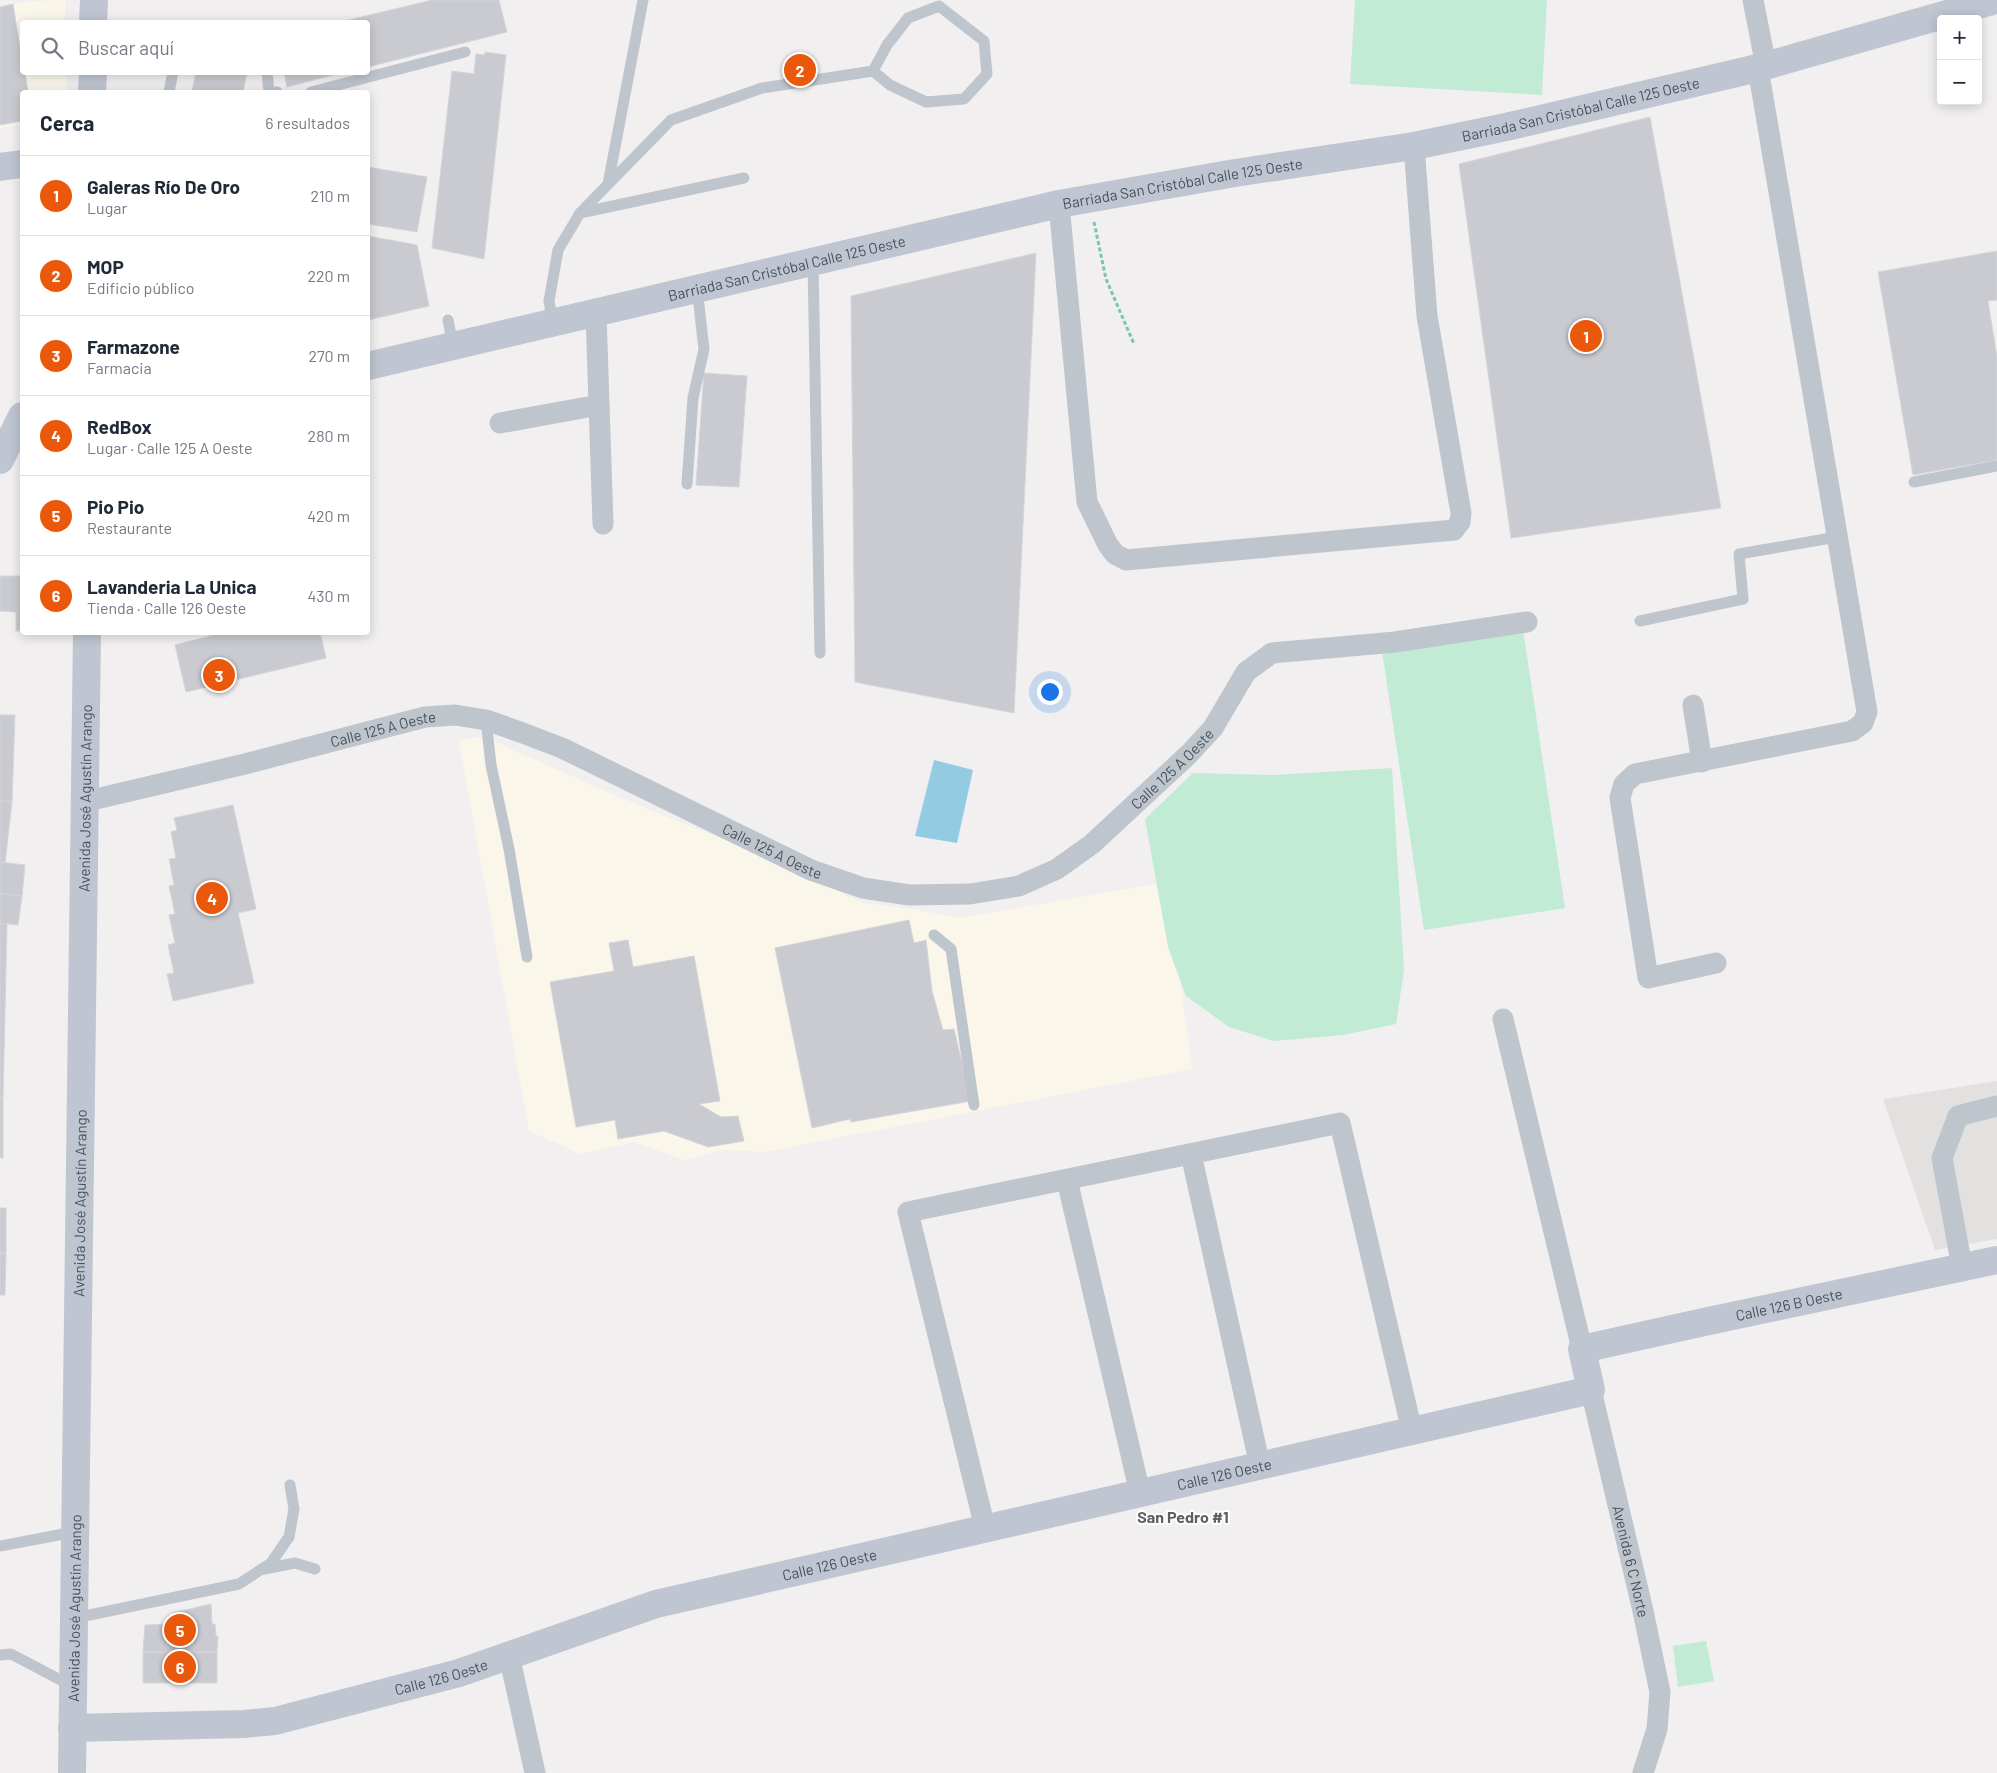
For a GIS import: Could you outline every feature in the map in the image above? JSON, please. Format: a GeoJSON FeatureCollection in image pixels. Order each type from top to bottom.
{"type":"FeatureCollection","features":[{"type":"Feature","properties":{"kind":"street"},"geometry":{"type":"LineString","coordinates":[[93,20],[94,0]]}},
{"type":"Feature","properties":{"kind":"street"},"geometry":{"type":"LineString","coordinates":[[1716,963],[1648,978],[1620,798],[1624,784],[1634,774],[1852,731],[1863,723],[1867,712],[1837,538],[1753,0]]}},
{"type":"Feature","properties":{"kind":"street","name":"Barriada San Cristóbal Calle 125 Oeste"},"geometry":{"type":"LineString","coordinates":[[370,366],[1059,204],[1235,173],[1414,146],[1762,67],[1987,1]]}},
{"type":"Feature","properties":{"kind":"street"},"geometry":{"type":"LineString","coordinates":[[92,90],[93,75]]}},
{"type":"Feature","properties":{"kind":"street"},"geometry":{"type":"LineString","coordinates":[[1059,204],[1088,502],[1108,545],[1115,554],[1126,560],[1454,530],[1460,522],[1461,513],[1427,316],[1414,146]]}},
{"type":"Feature","properties":{"kind":"street"},"geometry":{"type":"LineString","coordinates":[[0,167],[20,164]]}},
{"type":"Feature","properties":{"kind":"street"},"geometry":{"type":"LineString","coordinates":[[596,313],[604,524]]}},
{"type":"Feature","properties":{"kind":"street"},"geometry":{"type":"LineString","coordinates":[[500,424],[599,405]]}},
{"type":"Feature","properties":{"kind":"street"},"geometry":{"type":"LineString","coordinates":[[0,460],[20,420]]}},
{"type":"Feature","properties":{"kind":"street"},"geometry":{"type":"LineString","coordinates":[[0,460],[20,448]]}},
{"type":"Feature","properties":{"kind":"street","name":"Calle 125 A Oeste"},"geometry":{"type":"LineString","coordinates":[[83,802],[245,764],[425,717],[455,715],[486,720],[562,748],[811,870],[863,888],[909,895],[970,894],[1019,886],[1057,869],[1092,844],[1189,754],[1213,728],[1246,672],[1272,653],[1395,642],[1528,622]]}},
{"type":"Feature","properties":{"kind":"street","name":"Avenida José Agustín Arango"},"geometry":{"type":"LineString","coordinates":[[72,1773],[83,802],[87,635]]}},
{"type":"Feature","properties":{"kind":"street"},"geometry":{"type":"LineString","coordinates":[[1693,705],[1702,762]]}},
{"type":"Feature","properties":{"kind":"street"},"geometry":{"type":"LineString","coordinates":[[1502,1020],[1582,1349]]}},
{"type":"Feature","properties":{"kind":"street"},"geometry":{"type":"LineString","coordinates":[[1962,1267],[1942,1158],[1958,1116],[1997,1106]]}},
{"type":"Feature","properties":{"kind":"street"},"geometry":{"type":"LineString","coordinates":[[985,1528],[908,1212],[1340,1123],[1412,1431]]}},
{"type":"Feature","properties":{"kind":"street"},"geometry":{"type":"LineString","coordinates":[[1192,1154],[1260,1466]]}},
{"type":"Feature","properties":{"kind":"street"},"geometry":{"type":"LineString","coordinates":[[1067,1180],[1140,1493]]}},
{"type":"Feature","properties":{"kind":"street","name":"Calle 126 B Oeste"},"geometry":{"type":"LineString","coordinates":[[1582,1349],[1997,1260]]}},
{"type":"Feature","properties":{"kind":"street","name":"Avenida 6 C Norte"},"geometry":{"type":"LineString","coordinates":[[1582,1349],[1660,1692],[1657,1729],[1643,1773]]}},
{"type":"Feature","properties":{"kind":"street","name":"Calle 126 Oeste"},"geometry":{"type":"LineString","coordinates":[[72,1728],[244,1724],[275,1721],[459,1673],[656,1604],[1590,1390]]}},
{"type":"Feature","properties":{"kind":"street"},"geometry":{"type":"LineString","coordinates":[[509,1655],[535,1773]]}},
{"type":"Feature","properties":{"kind":"lane"},"geometry":{"type":"LineString","coordinates":[[608,184],[642,0]]}},
{"type":"Feature","properties":{"kind":"lane"},"geometry":{"type":"LineString","coordinates":[[553,323],[550,301],[558,250],[580,213],[671,120],[762,88],[873,71],[890,85],[926,102],[964,99],[986,74],[984,42],[940,3],[908,18],[887,45],[873,71]]}},
{"type":"Feature","properties":{"kind":"lane"},"geometry":{"type":"LineString","coordinates":[[319,90],[465,52]]}},
{"type":"Feature","properties":{"kind":"lane"},"geometry":{"type":"LineString","coordinates":[[169,90],[172,75]]}},
{"type":"Feature","properties":{"kind":"lane"},"geometry":{"type":"LineString","coordinates":[[266,75],[269,90]]}},
{"type":"Feature","properties":{"kind":"lane"},"geometry":{"type":"LineString","coordinates":[[580,213],[744,178]]}},
{"type":"Feature","properties":{"kind":"lane"},"geometry":{"type":"LineString","coordinates":[[812,261],[820,653]]}},
{"type":"Feature","properties":{"kind":"lane"},"geometry":{"type":"LineString","coordinates":[[687,484],[693,398],[704,349],[697,288]]}},
{"type":"Feature","properties":{"kind":"lane"},"geometry":{"type":"LineString","coordinates":[[448,320],[453,346]]}},
{"type":"Feature","properties":{"kind":"lane"},"geometry":{"type":"LineString","coordinates":[[1914,482],[1997,466]]}},
{"type":"Feature","properties":{"kind":"lane"},"geometry":{"type":"LineString","coordinates":[[1640,622],[1743,598],[1739,554],[1837,538]]}},
{"type":"Feature","properties":{"kind":"lane"},"geometry":{"type":"LineString","coordinates":[[486,720],[492,765],[509,849],[527,957]]}},
{"type":"Feature","properties":{"kind":"lane"},"geometry":{"type":"LineString","coordinates":[[934,935],[952,949],[974,1104]]}},
{"type":"Feature","properties":{"kind":"lane"},"geometry":{"type":"LineString","coordinates":[[73,1618],[239,1584],[271,1563],[289,1537],[294,1509],[290,1485]]}},
{"type":"Feature","properties":{"kind":"lane"},"geometry":{"type":"LineString","coordinates":[[0,1546],[74,1532]]}},
{"type":"Feature","properties":{"kind":"lane"},"geometry":{"type":"LineString","coordinates":[[260,1570],[295,1563],[315,1569]]}},
{"type":"Feature","properties":{"kind":"lane"},"geometry":{"type":"LineString","coordinates":[[0,1655],[11,1654],[72,1686]]}},
{"type":"Feature","properties":{"kind":"path"},"geometry":{"type":"LineString","coordinates":[[1089,199],[1106,279],[1134,344]]}},
{"type":"Feature","properties":{"kind":"shaded area"},"geometry":{"type":"Polygon","coordinates":[[[65,0],[65,20],[20,20],[20,75],[67,75],[67,90],[20,90],[20,124],[0,128],[0,6],[33,1],[65,0]]]}},
{"type":"Feature","properties":{"kind":"shaded area"},"geometry":{"type":"Polygon","coordinates":[[[478,737],[493,741],[616,796],[737,845],[863,903],[913,909],[959,918],[1167,882],[1192,1069],[765,1152],[724,1150],[683,1160],[635,1142],[581,1154],[529,1131],[459,741],[478,737]]]}},
{"type":"Feature","properties":{"kind":"shaded area"},"geometry":{"type":"Polygon","coordinates":[[[1997,1081],[1997,1239],[1935,1250],[1883,1099],[1997,1081]]]}},
{"type":"Feature","properties":{"kind":"green space"},"geometry":{"type":"Polygon","coordinates":[[[1355,0],[1547,0],[1542,95],[1350,84],[1355,0]]]}},
{"type":"Feature","properties":{"kind":"green space"},"geometry":{"type":"Polygon","coordinates":[[[1523,629],[1565,908],[1424,930],[1382,651],[1523,629]]]}},
{"type":"Feature","properties":{"kind":"green space"},"geometry":{"type":"Polygon","coordinates":[[[1392,768],[1404,970],[1396,1024],[1343,1035],[1274,1041],[1229,1027],[1186,996],[1168,947],[1145,819],[1193,773],[1274,775],[1392,768]]]}},
{"type":"Feature","properties":{"kind":"green space"},"geometry":{"type":"Polygon","coordinates":[[[1706,1641],[1714,1681],[1678,1687],[1673,1646],[1706,1641]]]}},
{"type":"Feature","properties":{"kind":"water"},"geometry":{"type":"Polygon","coordinates":[[[934,760],[973,770],[957,843],[915,836],[934,760]]]}},
{"type":"Feature","properties":{"kind":"building"},"geometry":{"type":"Polygon","coordinates":[[[432,0],[499,0],[507,32],[370,66],[370,20],[349,20],[432,0]]]}},
{"type":"Feature","properties":{"kind":"building"},"geometry":{"type":"Polygon","coordinates":[[[13,4],[20,48],[20,75],[25,75],[28,90],[20,90],[20,121],[0,125],[0,7],[13,4]]]}},
{"type":"Feature","properties":{"kind":"building"},"geometry":{"type":"Polygon","coordinates":[[[485,52],[506,55],[484,259],[432,248],[452,71],[474,74],[476,54],[485,55],[485,52]]]}},
{"type":"Feature","properties":{"kind":"building"},"geometry":{"type":"Polygon","coordinates":[[[195,75],[246,75],[243,90],[192,90],[195,75]]]}},
{"type":"Feature","properties":{"kind":"building"},"geometry":{"type":"Polygon","coordinates":[[[285,75],[333,75],[287,87],[285,75]]]}},
{"type":"Feature","properties":{"kind":"building"},"geometry":{"type":"Polygon","coordinates":[[[1650,117],[1721,508],[1511,538],[1459,164],[1650,117]]]}},
{"type":"Feature","properties":{"kind":"building"},"geometry":{"type":"Polygon","coordinates":[[[370,167],[427,177],[417,232],[370,224],[370,167]]]}},
{"type":"Feature","properties":{"kind":"building"},"geometry":{"type":"Polygon","coordinates":[[[370,236],[417,245],[429,306],[370,320],[370,236]]]}},
{"type":"Feature","properties":{"kind":"building"},"geometry":{"type":"Polygon","coordinates":[[[1997,251],[1997,300],[1988,301],[1997,357],[1997,460],[1913,475],[1878,272],[1997,251]]]}},
{"type":"Feature","properties":{"kind":"building"},"geometry":{"type":"Polygon","coordinates":[[[1036,253],[1014,713],[855,682],[851,296],[1036,253]]]}},
{"type":"Feature","properties":{"kind":"building"},"geometry":{"type":"Polygon","coordinates":[[[704,373],[747,376],[739,487],[696,485],[704,373]]]}},
{"type":"Feature","properties":{"kind":"building"},"geometry":{"type":"Polygon","coordinates":[[[0,576],[20,576],[20,631],[16,631],[16,612],[0,611],[0,576]]]}},
{"type":"Feature","properties":{"kind":"building"},"geometry":{"type":"Polygon","coordinates":[[[214,635],[321,635],[326,658],[186,692],[175,645],[214,635]]]}},
{"type":"Feature","properties":{"kind":"building"},"geometry":{"type":"Polygon","coordinates":[[[0,715],[15,715],[12,802],[0,801],[0,715]]]}},
{"type":"Feature","properties":{"kind":"building"},"geometry":{"type":"Polygon","coordinates":[[[0,801],[12,802],[5,863],[0,862],[0,801]]]}},
{"type":"Feature","properties":{"kind":"building"},"geometry":{"type":"Polygon","coordinates":[[[233,805],[256,909],[238,913],[254,983],[173,1001],[167,974],[174,973],[168,945],[175,943],[169,915],[175,914],[169,886],[174,885],[169,859],[176,858],[171,832],[177,830],[174,818],[233,805]]]}},
{"type":"Feature","properties":{"kind":"building"},"geometry":{"type":"Polygon","coordinates":[[[0,862],[25,865],[22,896],[0,893],[0,862]]]}},
{"type":"Feature","properties":{"kind":"building"},"geometry":{"type":"Polygon","coordinates":[[[0,893],[22,896],[18,925],[0,923],[0,893]]]}},
{"type":"Feature","properties":{"kind":"building"},"geometry":{"type":"Polygon","coordinates":[[[909,920],[914,943],[926,940],[932,991],[943,1030],[954,1029],[971,1101],[851,1122],[850,1119],[812,1128],[775,948],[909,920]]]}},
{"type":"Feature","properties":{"kind":"building"},"geometry":{"type":"Polygon","coordinates":[[[0,923],[7,924],[3,1097],[0,1097],[0,923]]]}},
{"type":"Feature","properties":{"kind":"building"},"geometry":{"type":"Polygon","coordinates":[[[628,940],[633,967],[694,956],[720,1101],[699,1104],[721,1117],[738,1116],[744,1141],[708,1147],[664,1131],[618,1139],[615,1120],[576,1127],[550,982],[614,971],[609,943],[628,940]]]}},
{"type":"Feature","properties":{"kind":"building"},"geometry":{"type":"Polygon","coordinates":[[[0,1097],[3,1097],[3,1158],[0,1158],[0,1097]]]}},
{"type":"Feature","properties":{"kind":"building"},"geometry":{"type":"Polygon","coordinates":[[[0,1208],[6,1208],[6,1253],[0,1253],[0,1208]]]}},
{"type":"Feature","properties":{"kind":"building"},"geometry":{"type":"Polygon","coordinates":[[[0,1253],[6,1253],[5,1295],[0,1295],[0,1253]]]}},
{"type":"Feature","properties":{"kind":"building"},"geometry":{"type":"Polygon","coordinates":[[[211,1604],[212,1624],[215,1624],[216,1636],[218,1636],[217,1652],[143,1652],[145,1625],[174,1624],[173,1613],[211,1604]]]}},
{"type":"Feature","properties":{"kind":"building"},"geometry":{"type":"Polygon","coordinates":[[[143,1652],[217,1652],[217,1683],[143,1683],[143,1652]]]}},
{"type":"Feature","properties":{"kind":"place","name":"MOP"},"geometry":{"type":"Point","coordinates":[800,70]}},
{"type":"Feature","properties":{"kind":"place","name":"Galeras Río De Oro"},"geometry":{"type":"Point","coordinates":[1586,336]}},
{"type":"Feature","properties":{"kind":"place","name":"Farmazone"},"geometry":{"type":"Point","coordinates":[219,675]}},
{"type":"Feature","properties":{"kind":"place","name":"RedBox"},"geometry":{"type":"Point","coordinates":[212,898]}},
{"type":"Feature","properties":{"kind":"place","name":"Pio Pio"},"geometry":{"type":"Point","coordinates":[180,1630]}},
{"type":"Feature","properties":{"kind":"place","name":"Lavanderia La Unica"},"geometry":{"type":"Point","coordinates":[180,1667]}},
{"type":"Feature","properties":{"kind":"district","name":"San Pedro #1"},"geometry":{"type":"Point","coordinates":[1183,1516]}}]}
